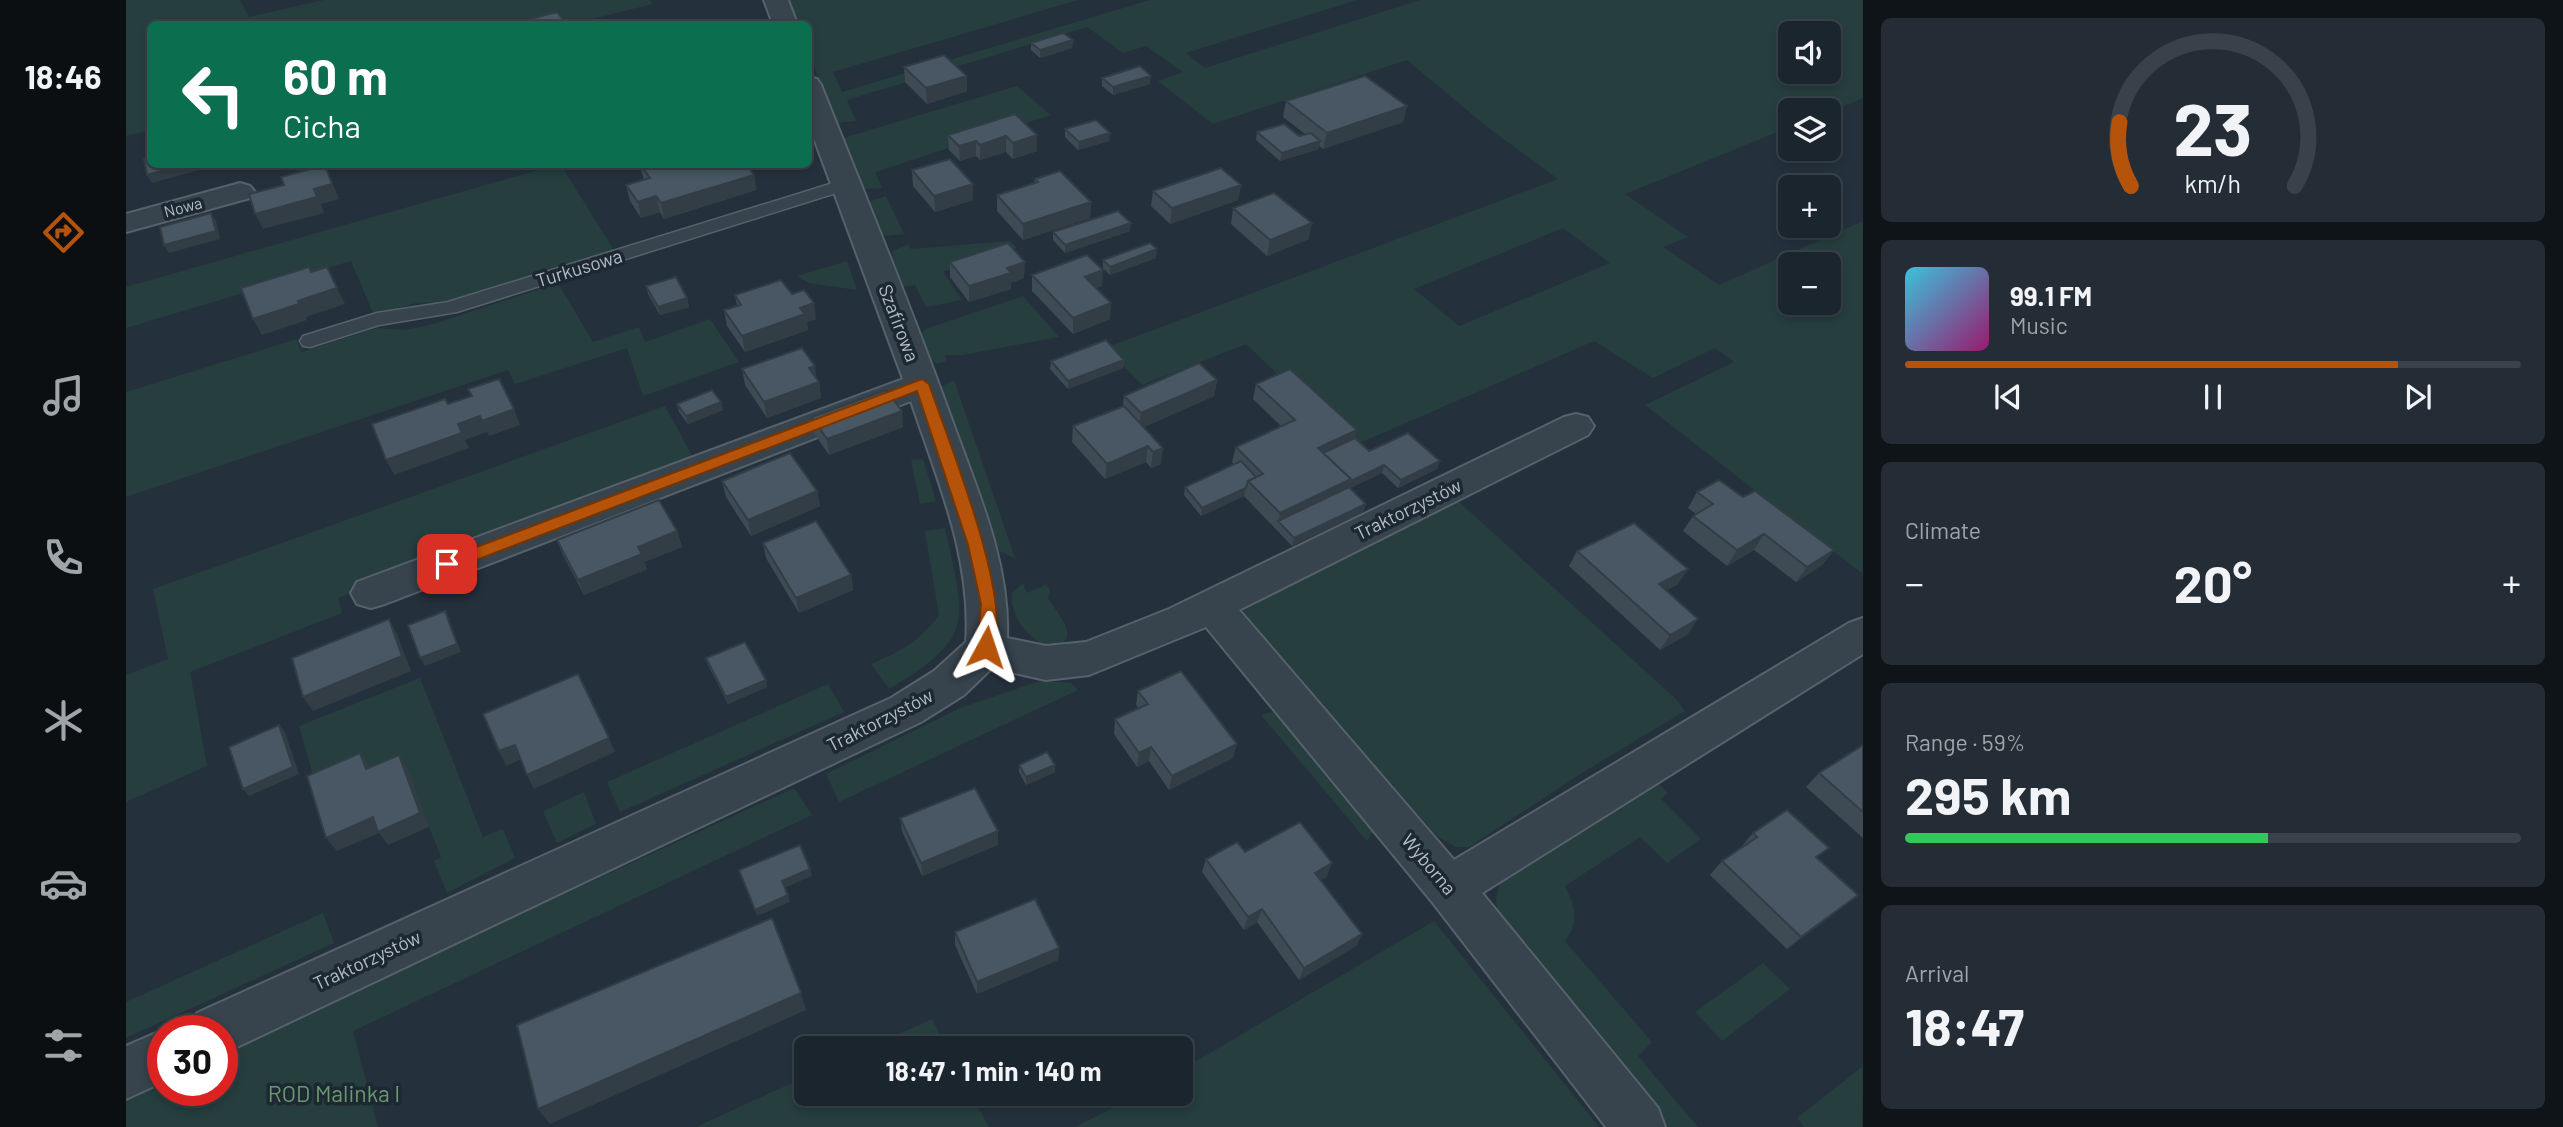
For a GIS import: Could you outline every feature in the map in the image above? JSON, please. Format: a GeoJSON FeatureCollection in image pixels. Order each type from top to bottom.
{"type":"FeatureCollection","features":[{"type":"Feature","properties":{"kind":"street"},"geometry":{"type":"LineString","coordinates":[[776,0],[784,21]]}},
{"type":"Feature","properties":{"kind":"street","name":"Szafirowa"},"geometry":{"type":"LineString","coordinates":[[812,95],[922,384],[976,545],[989,604],[986,647]]}},
{"type":"Feature","properties":{"kind":"street","name":"Nowa"},"geometry":{"type":"LineString","coordinates":[[126,223],[240,192]]}},
{"type":"Feature","properties":{"kind":"street"},"geometry":{"type":"LineString","coordinates":[[371,593],[922,384]]}},
{"type":"Feature","properties":{"kind":"street","name":"Traktorzystów"},"geometry":{"type":"LineString","coordinates":[[238,1020],[906,710],[953,680],[972,665],[986,647],[1026,661],[1068,662],[1089,658],[1212,606],[1576,426]]}},
{"type":"Feature","properties":{"kind":"street","name":"Wyborna"},"geometry":{"type":"LineString","coordinates":[[1212,606],[1449,888],[1639,1127]]}},
{"type":"Feature","properties":{"kind":"street"},"geometry":{"type":"LineString","coordinates":[[1449,888],[1863,634]]}},
{"type":"Feature","properties":{"kind":"street"},"geometry":{"type":"LineString","coordinates":[[126,1073],[147,1063]]}},
{"type":"Feature","properties":{"kind":"lane","name":"Turkusowa"},"geometry":{"type":"LineString","coordinates":[[310,341],[377,319],[450,309],[846,184]]}},
{"type":"Feature","properties":{"kind":"green space"},"geometry":{"type":"Polygon","coordinates":[[[126,0],[240,0],[249,17],[324,0],[650,0],[653,4],[583,21],[147,21],[147,131],[126,136],[126,0]]]}},
{"type":"Feature","properties":{"kind":"green space"},"geometry":{"type":"Polygon","coordinates":[[[787,0],[1078,0],[833,72],[842,92],[1150,0],[1357,0],[1186,53],[1205,68],[1420,0],[1863,0],[1863,98],[1841,107],[1841,98],[1778,98],[1778,132],[1625,194],[1688,237],[1663,247],[1719,285],[1778,259],[1778,315],[1841,315],[1841,252],[1793,252],[1825,238],[1841,238],[1841,231],[1863,221],[1863,574],[1645,405],[1734,362],[1715,348],[1653,378],[1594,341],[1353,446],[1246,344],[1142,385],[1105,348],[1558,179],[1486,126],[1407,60],[1213,124],[1158,81],[1183,72],[1146,46],[1123,53],[1087,27],[847,100],[856,121],[836,123],[812,62],[812,21],[796,21],[787,0]],[[1563,228],[1414,289],[1459,326],[1610,263],[1563,228]]]}},
{"type":"Feature","properties":{"kind":"green space"},"geometry":{"type":"Polygon","coordinates":[[[1017,86],[1051,115],[875,172],[882,188],[864,189],[843,138],[1017,86]]]}},
{"type":"Feature","properties":{"kind":"green space"},"geometry":{"type":"Polygon","coordinates":[[[545,168],[563,168],[615,252],[448,302],[416,303],[374,315],[351,261],[126,328],[126,287],[545,168]]]}},
{"type":"Feature","properties":{"kind":"green space"},"geometry":{"type":"Polygon","coordinates":[[[886,196],[904,234],[885,236],[879,233],[867,202],[886,196]]]}},
{"type":"Feature","properties":{"kind":"green space"},"geometry":{"type":"Polygon","coordinates":[[[1010,241],[1017,248],[943,272],[962,300],[926,307],[915,285],[898,287],[889,257],[893,251],[908,244],[911,249],[1010,241]]]}},
{"type":"Feature","properties":{"kind":"green space"},"geometry":{"type":"Polygon","coordinates":[[[847,261],[857,290],[809,283],[797,276],[847,261]]]}},
{"type":"Feature","properties":{"kind":"green space"},"geometry":{"type":"Polygon","coordinates":[[[558,283],[593,342],[639,327],[645,342],[710,319],[739,362],[643,396],[627,348],[515,384],[508,370],[126,497],[126,392],[297,339],[301,352],[377,328],[404,330],[430,325],[558,283]]]}},
{"type":"Feature","properties":{"kind":"green space"},"geometry":{"type":"Polygon","coordinates":[[[1023,296],[1059,337],[962,355],[945,355],[946,361],[937,364],[924,355],[920,334],[926,329],[1023,296]]]}},
{"type":"Feature","properties":{"kind":"green space"},"geometry":{"type":"Polygon","coordinates":[[[954,380],[1015,558],[999,551],[992,543],[939,388],[954,380]]]}},
{"type":"Feature","properties":{"kind":"green space"},"geometry":{"type":"Polygon","coordinates":[[[665,406],[694,459],[338,598],[342,613],[190,672],[207,766],[126,802],[126,675],[168,659],[153,589],[665,406]]]}},
{"type":"Feature","properties":{"kind":"green space"},"geometry":{"type":"Polygon","coordinates":[[[923,459],[936,501],[920,504],[911,460],[923,459]]]}},
{"type":"Feature","properties":{"kind":"green space"},"geometry":{"type":"Polygon","coordinates":[[[1456,499],[1677,700],[1685,711],[1582,773],[1469,847],[1456,847],[1437,836],[1241,612],[1344,554],[1456,499]]]}},
{"type":"Feature","properties":{"kind":"green space"},"geometry":{"type":"Polygon","coordinates":[[[945,528],[957,585],[958,624],[951,639],[938,655],[889,689],[871,664],[909,645],[939,615],[925,531],[945,528]]]}},
{"type":"Feature","properties":{"kind":"green space"},"geometry":{"type":"Polygon","coordinates":[[[1023,583],[1026,593],[1046,585],[1050,590],[1048,598],[1066,627],[1066,640],[1061,645],[1051,650],[1028,634],[1018,619],[1012,593],[1023,583]]]}},
{"type":"Feature","properties":{"kind":"green space"},"geometry":{"type":"Polygon","coordinates":[[[420,678],[483,837],[503,829],[515,858],[447,893],[434,861],[441,857],[429,827],[317,790],[299,726],[420,678]]]}},
{"type":"Feature","properties":{"kind":"green space"},"geometry":{"type":"Polygon","coordinates":[[[1040,681],[1071,683],[1078,690],[839,802],[826,774],[960,708],[1040,681]]]}},
{"type":"Feature","properties":{"kind":"green space"},"geometry":{"type":"Polygon","coordinates":[[[828,684],[844,712],[620,812],[607,782],[828,684]]]}},
{"type":"Feature","properties":{"kind":"green space"},"geometry":{"type":"Polygon","coordinates":[[[1273,711],[1374,830],[1367,841],[1261,715],[1273,711]]]}},
{"type":"Feature","properties":{"kind":"green space"},"geometry":{"type":"Polygon","coordinates":[[[1657,782],[1668,793],[1661,799],[1701,839],[1667,863],[1640,837],[1565,886],[1574,920],[1565,941],[1652,1042],[1638,1056],[1698,1127],[1667,1127],[1498,922],[1496,900],[1500,879],[1657,782]]]}},
{"type":"Feature","properties":{"kind":"green space","name":"ROD Malinka I"},"geometry":{"type":"Polygon","coordinates":[[[794,788],[812,815],[353,1031],[378,1127],[126,1127],[126,1097],[147,1087],[147,1106],[238,1106],[238,1045],[794,788]]]}},
{"type":"Feature","properties":{"kind":"green space"},"geometry":{"type":"Polygon","coordinates":[[[584,792],[596,824],[557,843],[543,811],[584,792]]]}},
{"type":"Feature","properties":{"kind":"green space"},"geometry":{"type":"Polygon","coordinates":[[[323,913],[334,943],[176,1015],[147,1015],[147,1028],[126,1038],[126,1002],[323,913]]]}},
{"type":"Feature","properties":{"kind":"green space"},"geometry":{"type":"Polygon","coordinates":[[[1434,921],[1599,1127],[1075,1127],[1116,1106],[1193,1106],[1193,1063],[1434,921]]]}},
{"type":"Feature","properties":{"kind":"green space"},"geometry":{"type":"Polygon","coordinates":[[[1763,963],[1790,989],[1722,1041],[1695,1012],[1763,963]]]}},
{"type":"Feature","properties":{"kind":"green space"},"geometry":{"type":"Polygon","coordinates":[[[932,1019],[941,1036],[894,1036],[932,1019]]]}},
{"type":"Feature","properties":{"kind":"green space"},"geometry":{"type":"Polygon","coordinates":[[[1863,1066],[1862,1127],[1804,1127],[1797,1118],[1863,1066]]]}},
{"type":"Feature","properties":{"kind":"green space"},"geometry":{"type":"Polygon","coordinates":[[[794,1082],[794,1106],[978,1106],[989,1127],[696,1127],[794,1082]]]}},
{"type":"Feature","properties":{"kind":"building"},"geometry":{"type":"Polygon","coordinates":[[[557,12],[564,21],[522,21],[557,12]]]}},
{"type":"Feature","properties":{"kind":"building"},"geometry":{"type":"Polygon","coordinates":[[[1063,33],[1073,40],[1040,50],[1031,43],[1063,33]]]}},
{"type":"Feature","properties":{"kind":"building"},"geometry":{"type":"Polygon","coordinates":[[[944,55],[967,76],[926,88],[904,67],[944,55]]]}},
{"type":"Feature","properties":{"kind":"building"},"geometry":{"type":"Polygon","coordinates":[[[1140,66],[1151,76],[1113,87],[1102,78],[1140,66]]]}},
{"type":"Feature","properties":{"kind":"building"},"geometry":{"type":"Polygon","coordinates":[[[1365,76],[1407,106],[1327,133],[1286,101],[1365,76]]]}},
{"type":"Feature","properties":{"kind":"building"},"geometry":{"type":"Polygon","coordinates":[[[1015,114],[1037,135],[1013,143],[1006,136],[980,145],[976,141],[959,146],[948,135],[1015,114]]]}},
{"type":"Feature","properties":{"kind":"building"},"geometry":{"type":"Polygon","coordinates":[[[1096,120],[1110,133],[1079,142],[1065,129],[1096,120]]]}},
{"type":"Feature","properties":{"kind":"building"},"geometry":{"type":"Polygon","coordinates":[[[1284,124],[1299,136],[1311,133],[1320,141],[1282,153],[1257,132],[1284,124]]]}},
{"type":"Feature","properties":{"kind":"building"},"geometry":{"type":"Polygon","coordinates":[[[147,158],[147,168],[172,168],[147,175],[144,159],[147,158]]]}},
{"type":"Feature","properties":{"kind":"building"},"geometry":{"type":"Polygon","coordinates":[[[950,159],[973,184],[934,196],[912,170],[950,159]]]}},
{"type":"Feature","properties":{"kind":"building"},"geometry":{"type":"Polygon","coordinates":[[[314,168],[326,168],[332,184],[314,189],[317,197],[255,214],[249,194],[284,185],[281,177],[314,168]]]}},
{"type":"Feature","properties":{"kind":"building"},"geometry":{"type":"Polygon","coordinates":[[[643,168],[749,168],[754,175],[661,203],[656,196],[638,202],[626,185],[650,178],[643,168]]]}},
{"type":"Feature","properties":{"kind":"building"},"geometry":{"type":"Polygon","coordinates":[[[1221,168],[1241,185],[1172,208],[1153,191],[1221,168]]]}},
{"type":"Feature","properties":{"kind":"building"},"geometry":{"type":"Polygon","coordinates":[[[1060,171],[1091,202],[1023,224],[997,195],[1038,182],[1035,179],[1060,171]]]}},
{"type":"Feature","properties":{"kind":"building"},"geometry":{"type":"Polygon","coordinates":[[[1274,193],[1312,223],[1270,240],[1233,208],[1274,193]]]}},
{"type":"Feature","properties":{"kind":"building"},"geometry":{"type":"Polygon","coordinates":[[[1118,211],[1131,223],[1065,245],[1053,232],[1118,211]]]}},
{"type":"Feature","properties":{"kind":"building"},"geometry":{"type":"Polygon","coordinates":[[[211,213],[216,231],[164,245],[160,227],[211,213]]]}},
{"type":"Feature","properties":{"kind":"building"},"geometry":{"type":"Polygon","coordinates":[[[1008,243],[1025,262],[1007,268],[1011,273],[969,286],[950,262],[1008,243]]]}},
{"type":"Feature","properties":{"kind":"building"},"geometry":{"type":"Polygon","coordinates":[[[1150,243],[1157,249],[1110,267],[1103,260],[1150,243]]]}},
{"type":"Feature","properties":{"kind":"building"},"geometry":{"type":"Polygon","coordinates":[[[1087,255],[1103,270],[1085,277],[1111,303],[1073,318],[1032,275],[1087,255]]]}},
{"type":"Feature","properties":{"kind":"building"},"geometry":{"type":"Polygon","coordinates":[[[309,267],[311,272],[327,267],[337,288],[253,319],[241,288],[309,267]]]}},
{"type":"Feature","properties":{"kind":"building"},"geometry":{"type":"Polygon","coordinates":[[[676,277],[687,298],[658,307],[646,286],[676,277]]]}},
{"type":"Feature","properties":{"kind":"building"},"geometry":{"type":"Polygon","coordinates":[[[781,280],[792,294],[804,290],[814,303],[800,308],[805,314],[742,336],[724,310],[741,305],[735,295],[781,280]]]}},
{"type":"Feature","properties":{"kind":"building"},"geometry":{"type":"Polygon","coordinates":[[[1106,340],[1124,360],[1068,381],[1051,361],[1106,340]]]}},
{"type":"Feature","properties":{"kind":"building"},"geometry":{"type":"Polygon","coordinates":[[[802,348],[815,366],[809,368],[819,382],[764,402],[742,369],[802,348]]]}},
{"type":"Feature","properties":{"kind":"building"},"geometry":{"type":"Polygon","coordinates":[[[1199,363],[1217,380],[1141,413],[1124,396],[1199,363]]]}},
{"type":"Feature","properties":{"kind":"building"},"geometry":{"type":"Polygon","coordinates":[[[1290,369],[1357,430],[1318,448],[1351,479],[1280,513],[1248,481],[1263,474],[1236,447],[1295,420],[1256,384],[1290,369]]]}},
{"type":"Feature","properties":{"kind":"building"},"geometry":{"type":"Polygon","coordinates":[[[499,379],[514,409],[482,421],[480,416],[458,424],[462,433],[386,460],[372,424],[445,399],[448,404],[472,396],[468,389],[499,379]]]}},
{"type":"Feature","properties":{"kind":"building"},"geometry":{"type":"Polygon","coordinates":[[[712,390],[721,402],[686,416],[677,404],[712,390]]]}},
{"type":"Feature","properties":{"kind":"building"},"geometry":{"type":"Polygon","coordinates":[[[886,390],[902,411],[827,439],[812,417],[886,390]]]}},
{"type":"Feature","properties":{"kind":"building"},"geometry":{"type":"Polygon","coordinates":[[[1124,406],[1163,448],[1153,452],[1148,446],[1107,464],[1073,426],[1124,406]]]}},
{"type":"Feature","properties":{"kind":"building"},"geometry":{"type":"Polygon","coordinates":[[[1408,433],[1440,461],[1401,480],[1384,465],[1351,481],[1323,453],[1355,438],[1369,451],[1408,433]]]}},
{"type":"Feature","properties":{"kind":"building"},"geometry":{"type":"Polygon","coordinates":[[[790,453],[817,491],[748,520],[722,481],[790,453]]]}},
{"type":"Feature","properties":{"kind":"building"},"geometry":{"type":"Polygon","coordinates":[[[1241,461],[1256,477],[1248,481],[1246,488],[1202,508],[1185,487],[1241,461]]]}},
{"type":"Feature","properties":{"kind":"building"},"geometry":{"type":"Polygon","coordinates":[[[1719,480],[1743,497],[1755,491],[1834,550],[1807,567],[1764,534],[1737,550],[1693,516],[1713,504],[1697,492],[1719,480]]]}},
{"type":"Feature","properties":{"kind":"building"},"geometry":{"type":"Polygon","coordinates":[[[1349,487],[1366,504],[1294,538],[1278,521],[1349,487]]]}},
{"type":"Feature","properties":{"kind":"building"},"geometry":{"type":"Polygon","coordinates":[[[659,500],[677,531],[638,547],[642,554],[578,580],[557,540],[659,500]]]}},
{"type":"Feature","properties":{"kind":"building"},"geometry":{"type":"Polygon","coordinates":[[[816,521],[851,575],[796,598],[763,543],[816,521]]]}},
{"type":"Feature","properties":{"kind":"building"},"geometry":{"type":"Polygon","coordinates":[[[1634,523],[1688,569],[1659,584],[1698,619],[1670,635],[1577,551],[1634,523]]]}},
{"type":"Feature","properties":{"kind":"building"},"geometry":{"type":"Polygon","coordinates":[[[445,611],[457,644],[420,658],[408,625],[445,611]]]}},
{"type":"Feature","properties":{"kind":"building"},"geometry":{"type":"Polygon","coordinates":[[[389,619],[402,656],[303,697],[292,658],[389,619]]]}},
{"type":"Feature","properties":{"kind":"building"},"geometry":{"type":"Polygon","coordinates":[[[745,642],[766,680],[726,697],[706,658],[745,642]]]}},
{"type":"Feature","properties":{"kind":"building"},"geometry":{"type":"Polygon","coordinates":[[[1181,671],[1237,744],[1172,776],[1151,747],[1139,753],[1115,719],[1148,704],[1138,691],[1181,671]]]}},
{"type":"Feature","properties":{"kind":"building"},"geometry":{"type":"Polygon","coordinates":[[[578,674],[609,738],[527,775],[515,745],[499,751],[483,714],[578,674]]]}},
{"type":"Feature","properties":{"kind":"building"},"geometry":{"type":"Polygon","coordinates":[[[279,725],[293,767],[243,789],[229,747],[279,725]]]}},
{"type":"Feature","properties":{"kind":"building"},"geometry":{"type":"Polygon","coordinates":[[[1863,745],[1863,812],[1819,773],[1863,745]]]}},
{"type":"Feature","properties":{"kind":"building"},"geometry":{"type":"Polygon","coordinates":[[[1047,752],[1055,765],[1026,777],[1019,765],[1047,752]]]}},
{"type":"Feature","properties":{"kind":"building"},"geometry":{"type":"Polygon","coordinates":[[[360,753],[366,769],[399,755],[420,813],[378,832],[373,817],[326,838],[307,776],[360,753]]]}},
{"type":"Feature","properties":{"kind":"building"},"geometry":{"type":"Polygon","coordinates":[[[975,788],[998,831],[921,863],[900,818],[975,788]]]}},
{"type":"Feature","properties":{"kind":"building"},"geometry":{"type":"Polygon","coordinates":[[[1787,810],[1829,848],[1816,857],[1858,895],[1801,937],[1722,861],[1757,837],[1753,833],[1787,810]]]}},
{"type":"Feature","properties":{"kind":"building"},"geometry":{"type":"Polygon","coordinates":[[[1300,822],[1332,863],[1315,873],[1362,934],[1304,968],[1262,909],[1248,917],[1206,859],[1237,842],[1245,852],[1300,822]]]}},
{"type":"Feature","properties":{"kind":"building"},"geometry":{"type":"Polygon","coordinates":[[[800,845],[810,869],[782,881],[788,895],[755,910],[739,870],[800,845]]]}},
{"type":"Feature","properties":{"kind":"building"},"geometry":{"type":"Polygon","coordinates":[[[1035,899],[1059,948],[977,982],[955,932],[1035,899]]]}},
{"type":"Feature","properties":{"kind":"building"},"geometry":{"type":"Polygon","coordinates":[[[772,918],[801,993],[538,1109],[517,1025],[772,918]]]}},
{"type":"Feature","properties":{"kind":"route"},"geometry":{"type":"LineString","coordinates":[[447,564],[922,384],[976,545],[989,604],[986,647]]}}]}
